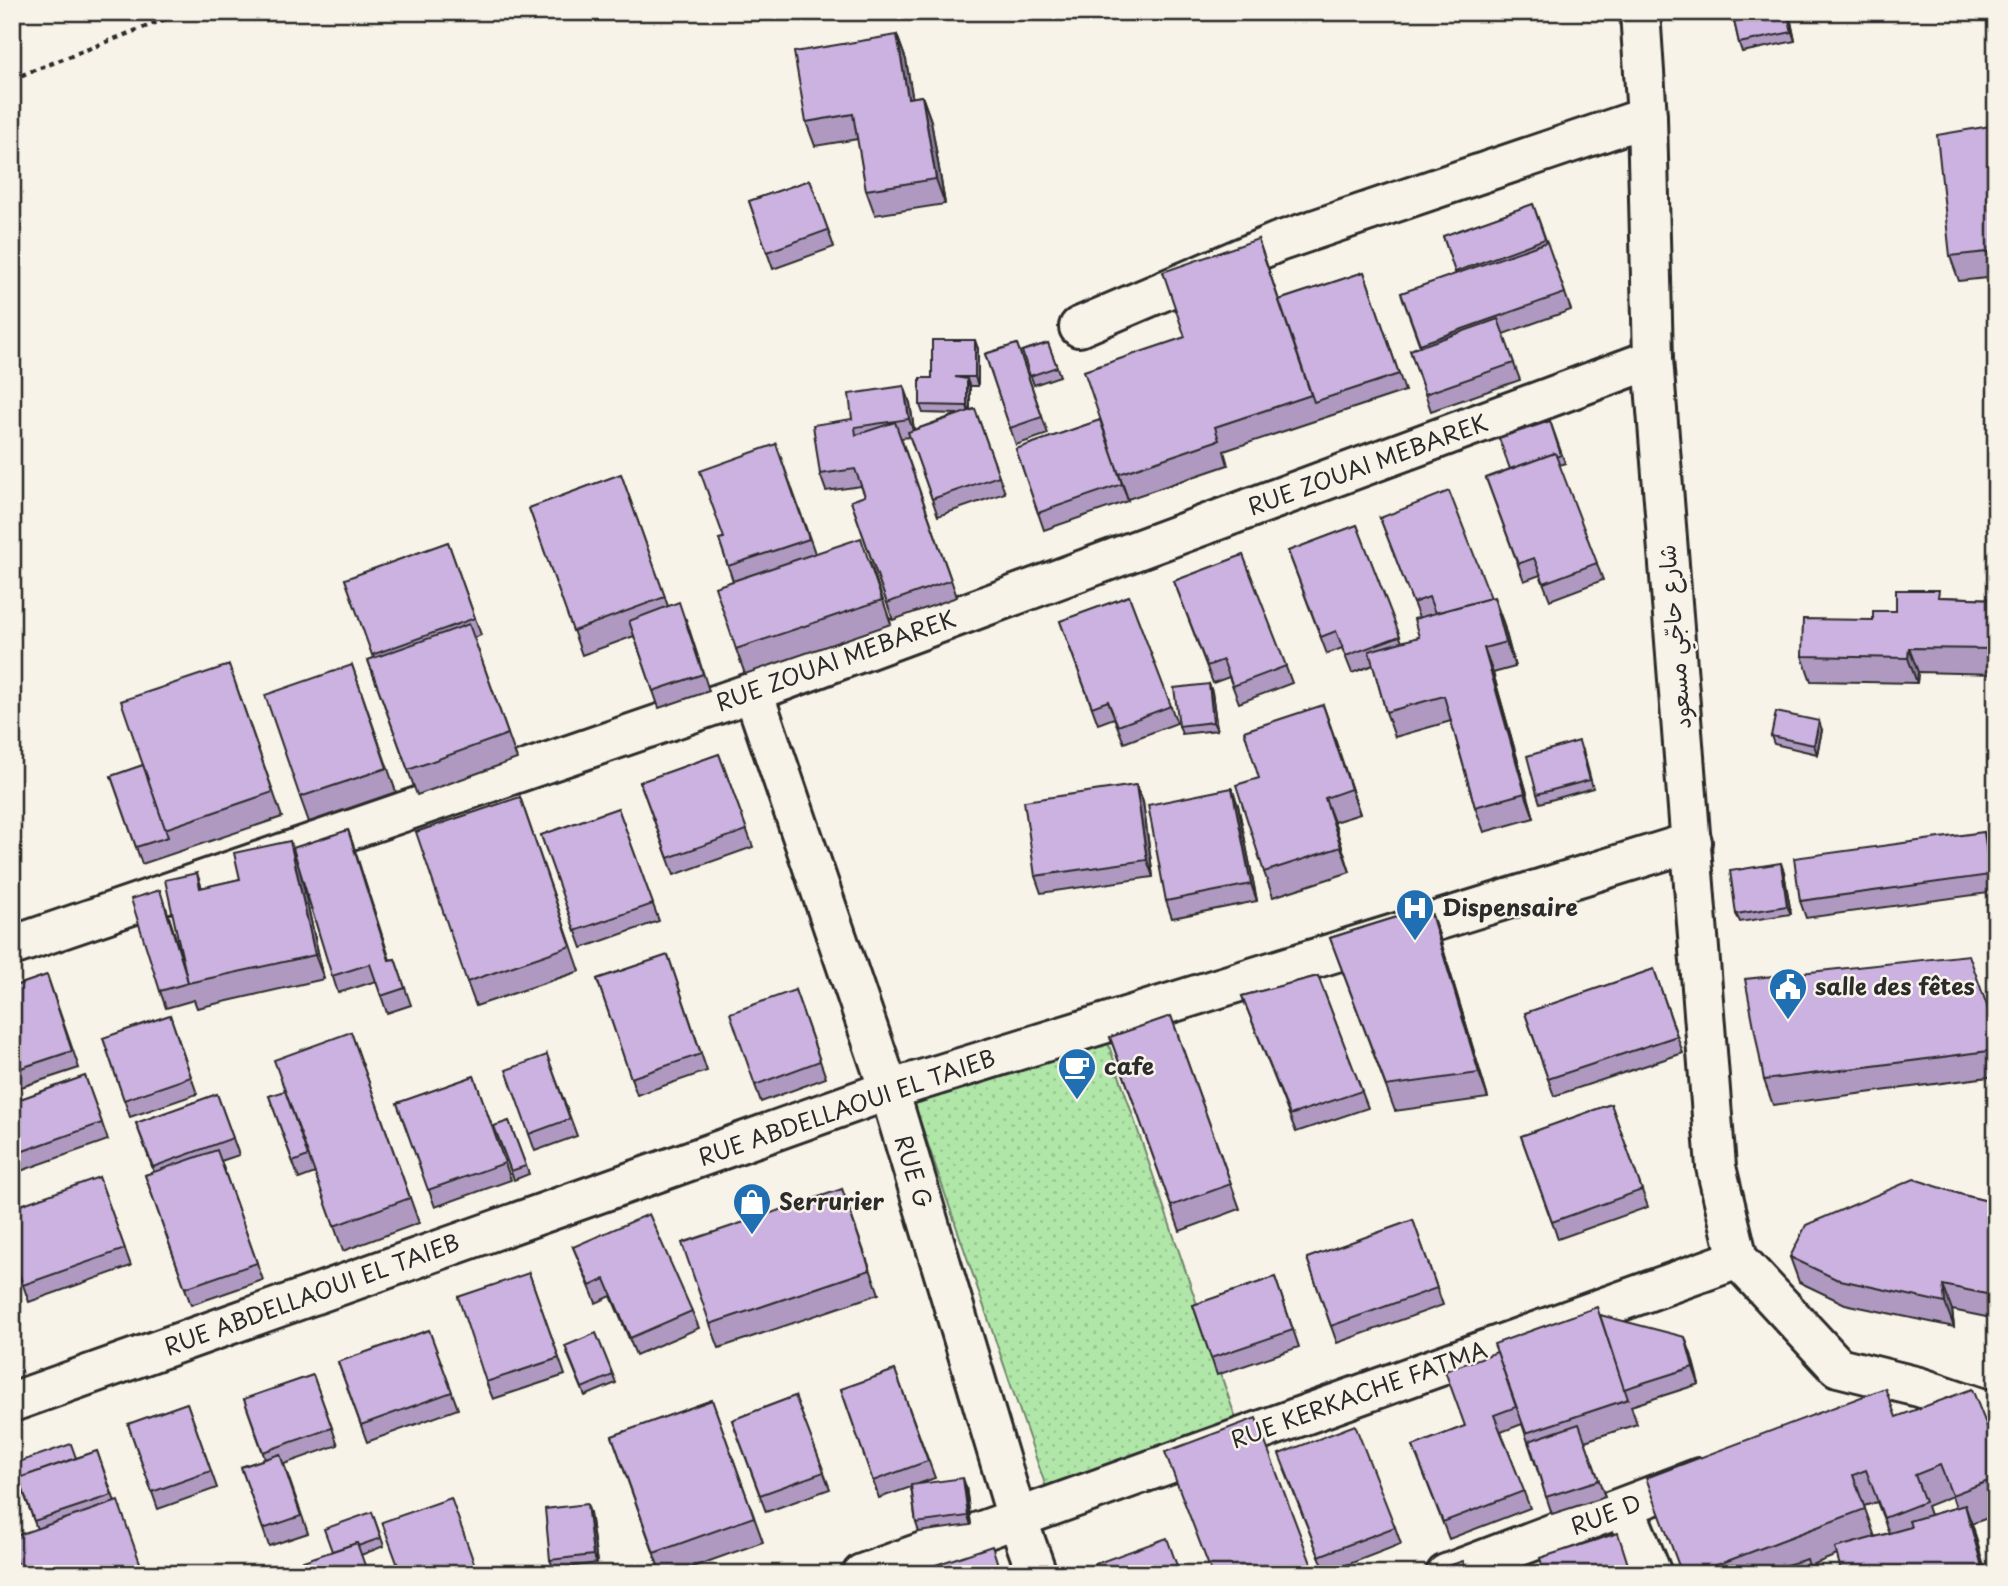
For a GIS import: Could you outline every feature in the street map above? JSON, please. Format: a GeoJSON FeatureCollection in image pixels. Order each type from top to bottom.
{"type":"FeatureCollection","features":[{"type":"Feature","properties":{"kind":"street","name":"شارع حاجّي مسعود"},"geometry":{"type":"LineString","coordinates":[[1640,12],[1647,117],[1653,359],[1716,1167],[1738,1259]]}},
{"type":"Feature","properties":{"kind":"street"},"geometry":{"type":"LineString","coordinates":[[1079,327],[1278,242],[1647,117]]}},
{"type":"Feature","properties":{"kind":"street","name":"RUE ZOUAI MEBAREK"},"geometry":{"type":"LineString","coordinates":[[12,946],[753,692],[1653,359]]}},
{"type":"Feature","properties":{"kind":"street","name":"RUE G"},"geometry":{"type":"LineString","coordinates":[[753,692],[888,1090],[1017,1518],[1037,1574]]}},
{"type":"Feature","properties":{"kind":"street","name":"RUE ABDELLAOUI EL TAIEB"},"geometry":{"type":"LineString","coordinates":[[12,1402],[888,1090],[1692,842]]}},
{"type":"Feature","properties":{"kind":"street"},"geometry":{"type":"LineString","coordinates":[[1738,1259],[1838,1367],[1919,1387],[1996,1413]]}},
{"type":"Feature","properties":{"kind":"street","name":"RUE KERKACHE FATMA"},"geometry":{"type":"LineString","coordinates":[[862,1574],[1738,1259]]}},
{"type":"Feature","properties":{"kind":"street"},"geometry":{"type":"LineString","coordinates":[[1868,1408],[1919,1387]]}},
{"type":"Feature","properties":{"kind":"street","name":"RUE D"},"geometry":{"type":"LineString","coordinates":[[1446,1574],[1625,1508],[1727,1466]]}},
{"type":"Feature","properties":{"kind":"street"},"geometry":{"type":"LineString","coordinates":[[1625,1508],[1652,1574]]}},
{"type":"Feature","properties":{"kind":"path"},"geometry":{"type":"LineString","coordinates":[[12,79],[183,12]]}},
{"type":"Feature","properties":{"kind":"green space"},"geometry":{"type":"Polygon","coordinates":[[[1105,1034],[1238,1425],[1047,1490],[910,1092],[1105,1034]]]}},
{"type":"Feature","properties":{"kind":"building"},"geometry":{"type":"Polygon","coordinates":[[[1732,12],[1787,12],[1792,32],[1739,43],[1732,12]]]}},
{"type":"Feature","properties":{"kind":"building"},"geometry":{"type":"Polygon","coordinates":[[[897,35],[908,98],[922,96],[936,179],[866,190],[853,114],[806,122],[794,52],[897,35]]]}},
{"type":"Feature","properties":{"kind":"building"},"geometry":{"type":"Polygon","coordinates":[[[1996,125],[1996,251],[1950,256],[1937,135],[1996,125]]]}},
{"type":"Feature","properties":{"kind":"building"},"geometry":{"type":"Polygon","coordinates":[[[810,180],[828,230],[767,252],[749,201],[810,180]]]}},
{"type":"Feature","properties":{"kind":"building"},"geometry":{"type":"Polygon","coordinates":[[[1533,204],[1545,239],[1455,272],[1443,236],[1533,204]]]}},
{"type":"Feature","properties":{"kind":"building"},"geometry":{"type":"Polygon","coordinates":[[[1258,239],[1311,395],[1215,427],[1219,440],[1119,474],[1084,371],[1185,337],[1163,272],[1258,239]]]}},
{"type":"Feature","properties":{"kind":"building"},"geometry":{"type":"Polygon","coordinates":[[[1547,242],[1565,293],[1420,344],[1401,293],[1547,242]]]}},
{"type":"Feature","properties":{"kind":"building"},"geometry":{"type":"Polygon","coordinates":[[[1364,272],[1399,374],[1314,402],[1279,300],[1364,272]]]}},
{"type":"Feature","properties":{"kind":"building"},"geometry":{"type":"Polygon","coordinates":[[[1498,319],[1514,363],[1425,394],[1410,350],[1498,319]]]}},
{"type":"Feature","properties":{"kind":"building"},"geometry":{"type":"Polygon","coordinates":[[[932,340],[975,340],[975,377],[955,377],[967,379],[967,406],[920,405],[920,378],[932,378],[932,340]]]}},
{"type":"Feature","properties":{"kind":"building"},"geometry":{"type":"Polygon","coordinates":[[[1048,343],[1057,367],[1030,376],[1022,351],[1048,343]]]}},
{"type":"Feature","properties":{"kind":"building"},"geometry":{"type":"Polygon","coordinates":[[[1017,344],[1042,417],[1010,428],[985,354],[1017,344]]]}},
{"type":"Feature","properties":{"kind":"building"},"geometry":{"type":"Polygon","coordinates":[[[904,386],[909,419],[855,427],[856,435],[895,422],[951,580],[887,603],[851,501],[865,496],[855,469],[820,474],[813,425],[852,419],[849,394],[904,386]]]}},
{"type":"Feature","properties":{"kind":"building"},"geometry":{"type":"Polygon","coordinates":[[[975,409],[999,476],[932,499],[908,432],[975,409]]]}},
{"type":"Feature","properties":{"kind":"building"},"geometry":{"type":"Polygon","coordinates":[[[1100,420],[1122,484],[1038,513],[1016,449],[1100,420]]]}},
{"type":"Feature","properties":{"kind":"building"},"geometry":{"type":"Polygon","coordinates":[[[1550,421],[1561,455],[1556,457],[1555,453],[1510,469],[1499,438],[1550,421]]]}},
{"type":"Feature","properties":{"kind":"building"},"geometry":{"type":"Polygon","coordinates":[[[776,444],[809,539],[728,566],[719,539],[724,538],[700,471],[776,444]]]}},
{"type":"Feature","properties":{"kind":"building"},"geometry":{"type":"Polygon","coordinates":[[[1555,453],[1597,563],[1544,583],[1534,558],[1518,564],[1486,478],[1555,453]]]}},
{"type":"Feature","properties":{"kind":"building"},"geometry":{"type":"Polygon","coordinates":[[[621,474],[665,597],[573,631],[529,508],[621,474]]]}},
{"type":"Feature","properties":{"kind":"building"},"geometry":{"type":"Polygon","coordinates":[[[1449,491],[1491,598],[1435,613],[1429,597],[1413,603],[1380,518],[1449,491]]]}},
{"type":"Feature","properties":{"kind":"building"},"geometry":{"type":"Polygon","coordinates":[[[1357,525],[1400,636],[1346,656],[1336,631],[1321,637],[1288,551],[1357,525]]]}},
{"type":"Feature","properties":{"kind":"building"},"geometry":{"type":"Polygon","coordinates":[[[861,538],[882,600],[736,649],[715,587],[861,538]]]}},
{"type":"Feature","properties":{"kind":"building"},"geometry":{"type":"Polygon","coordinates":[[[448,542],[475,618],[372,655],[345,579],[448,542]]]}},
{"type":"Feature","properties":{"kind":"building"},"geometry":{"type":"Polygon","coordinates":[[[1243,555],[1286,666],[1233,686],[1223,660],[1207,666],[1174,581],[1243,555]]]}},
{"type":"Feature","properties":{"kind":"building"},"geometry":{"type":"Polygon","coordinates":[[[1896,590],[1939,590],[1938,597],[1996,599],[1996,649],[1909,648],[1908,658],[1802,656],[1803,619],[1873,620],[1873,611],[1896,611],[1896,590]]]}},
{"type":"Feature","properties":{"kind":"building"},"geometry":{"type":"Polygon","coordinates":[[[1129,596],[1171,706],[1118,726],[1108,701],[1092,707],[1060,621],[1129,596]]]}},
{"type":"Feature","properties":{"kind":"building"},"geometry":{"type":"Polygon","coordinates":[[[1494,597],[1506,642],[1484,648],[1525,793],[1475,807],[1444,696],[1386,712],[1369,651],[1419,637],[1414,619],[1494,597]]]}},
{"type":"Feature","properties":{"kind":"building"},"geometry":{"type":"Polygon","coordinates":[[[679,602],[703,674],[653,691],[629,621],[679,602]]]}},
{"type":"Feature","properties":{"kind":"building"},"geometry":{"type":"Polygon","coordinates":[[[469,624],[508,734],[408,770],[368,660],[469,624]]]}},
{"type":"Feature","properties":{"kind":"building"},"geometry":{"type":"Polygon","coordinates":[[[229,665],[273,792],[165,829],[121,701],[229,665]]]}},
{"type":"Feature","properties":{"kind":"building"},"geometry":{"type":"Polygon","coordinates":[[[352,665],[387,768],[300,797],[265,695],[352,665]]]}},
{"type":"Feature","properties":{"kind":"building"},"geometry":{"type":"Polygon","coordinates":[[[1209,684],[1213,722],[1179,726],[1174,688],[1209,684]]]}},
{"type":"Feature","properties":{"kind":"building"},"geometry":{"type":"Polygon","coordinates":[[[1323,705],[1351,789],[1325,798],[1341,847],[1264,872],[1236,785],[1259,778],[1244,731],[1323,705]]]}},
{"type":"Feature","properties":{"kind":"building"},"geometry":{"type":"Polygon","coordinates":[[[1776,712],[1819,721],[1814,745],[1771,736],[1776,712]]]}},
{"type":"Feature","properties":{"kind":"building"},"geometry":{"type":"Polygon","coordinates":[[[1579,741],[1590,780],[1537,794],[1527,756],[1579,741]]]}},
{"type":"Feature","properties":{"kind":"building"},"geometry":{"type":"Polygon","coordinates":[[[719,754],[747,830],[668,858],[640,782],[719,754]]]}},
{"type":"Feature","properties":{"kind":"building"},"geometry":{"type":"Polygon","coordinates":[[[143,765],[168,837],[136,847],[111,776],[143,765]]]}},
{"type":"Feature","properties":{"kind":"building"},"geometry":{"type":"Polygon","coordinates":[[[1136,785],[1147,860],[1035,876],[1024,801],[1136,785]]]}},
{"type":"Feature","properties":{"kind":"building"},"geometry":{"type":"Polygon","coordinates":[[[1232,788],[1251,884],[1166,901],[1148,805],[1232,788]]]}},
{"type":"Feature","properties":{"kind":"building"},"geometry":{"type":"Polygon","coordinates":[[[520,797],[571,946],[467,982],[416,832],[520,797]]]}},
{"type":"Feature","properties":{"kind":"building"},"geometry":{"type":"Polygon","coordinates":[[[618,808],[653,904],[575,931],[541,835],[618,808]]]}},
{"type":"Feature","properties":{"kind":"building"},"geometry":{"type":"Polygon","coordinates":[[[348,830],[389,960],[395,959],[405,988],[381,996],[370,964],[332,976],[293,848],[348,830]]]}},
{"type":"Feature","properties":{"kind":"building"},"geometry":{"type":"Polygon","coordinates":[[[1984,832],[1990,875],[1800,901],[1794,858],[1984,832]]]}},
{"type":"Feature","properties":{"kind":"building"},"geometry":{"type":"Polygon","coordinates":[[[290,841],[315,955],[188,983],[165,880],[197,873],[200,888],[240,879],[234,853],[290,841]]]}},
{"type":"Feature","properties":{"kind":"building"},"geometry":{"type":"Polygon","coordinates":[[[1781,863],[1787,906],[1736,914],[1730,871],[1781,863]]]}},
{"type":"Feature","properties":{"kind":"building"},"geometry":{"type":"Polygon","coordinates":[[[160,890],[188,983],[160,991],[131,899],[160,890]]]}},
{"type":"Feature","properties":{"kind":"building"},"geometry":{"type":"Polygon","coordinates":[[[1429,907],[1479,1073],[1386,1086],[1330,938],[1429,907]]]}},
{"type":"Feature","properties":{"kind":"building"},"geometry":{"type":"Polygon","coordinates":[[[668,955],[701,1054],[631,1078],[597,979],[668,955]]]}},
{"type":"Feature","properties":{"kind":"building"},"geometry":{"type":"Polygon","coordinates":[[[1969,955],[1996,1031],[1996,1050],[1764,1080],[1745,979],[1969,955]]]}},
{"type":"Feature","properties":{"kind":"building"},"geometry":{"type":"Polygon","coordinates":[[[1654,969],[1677,1036],[1548,1079],[1525,1013],[1654,969]]]}},
{"type":"Feature","properties":{"kind":"building"},"geometry":{"type":"Polygon","coordinates":[[[47,975],[72,1051],[12,1071],[12,987],[47,975]]]}},
{"type":"Feature","properties":{"kind":"building"},"geometry":{"type":"Polygon","coordinates":[[[1318,976],[1362,1091],[1290,1115],[1242,996],[1318,976]]]}},
{"type":"Feature","properties":{"kind":"building"},"geometry":{"type":"Polygon","coordinates":[[[795,990],[820,1061],[755,1085],[730,1013],[795,990]]]}},
{"type":"Feature","properties":{"kind":"building"},"geometry":{"type":"Polygon","coordinates":[[[170,1015],[191,1077],[124,1100],[103,1038],[170,1015]]]}},
{"type":"Feature","properties":{"kind":"building"},"geometry":{"type":"Polygon","coordinates":[[[1171,1016],[1231,1184],[1171,1206],[1110,1037],[1171,1016]]]}},
{"type":"Feature","properties":{"kind":"building"},"geometry":{"type":"Polygon","coordinates":[[[351,1032],[410,1198],[334,1226],[274,1060],[351,1032]]]}},
{"type":"Feature","properties":{"kind":"building"},"geometry":{"type":"Polygon","coordinates":[[[547,1055],[570,1119],[529,1134],[506,1070],[547,1055]]]}},
{"type":"Feature","properties":{"kind":"building"},"geometry":{"type":"Polygon","coordinates":[[[85,1076],[102,1123],[12,1155],[12,1102],[85,1076]]]}},
{"type":"Feature","properties":{"kind":"building"},"geometry":{"type":"Polygon","coordinates":[[[474,1076],[505,1163],[428,1190],[397,1103],[474,1076]]]}},
{"type":"Feature","properties":{"kind":"building"},"geometry":{"type":"Polygon","coordinates":[[[285,1091],[308,1156],[293,1162],[269,1096],[285,1091]]]}},
{"type":"Feature","properties":{"kind":"building"},"geometry":{"type":"Polygon","coordinates":[[[217,1094],[233,1138],[153,1167],[136,1123],[217,1094]]]}},
{"type":"Feature","properties":{"kind":"building"},"geometry":{"type":"Polygon","coordinates":[[[1611,1104],[1642,1190],[1552,1222],[1521,1136],[1611,1104]]]}},
{"type":"Feature","properties":{"kind":"building"},"geometry":{"type":"Polygon","coordinates":[[[509,1121],[526,1166],[511,1171],[494,1126],[509,1121]]]}},
{"type":"Feature","properties":{"kind":"building"},"geometry":{"type":"Polygon","coordinates":[[[217,1150],[257,1263],[185,1288],[145,1175],[217,1150]]]}},
{"type":"Feature","properties":{"kind":"building"},"geometry":{"type":"Polygon","coordinates":[[[99,1177],[125,1249],[23,1285],[12,1254],[12,1208],[99,1177]]]}},
{"type":"Feature","properties":{"kind":"building"},"geometry":{"type":"Polygon","coordinates":[[[1914,1179],[1996,1203],[1996,1296],[1943,1285],[1945,1303],[1836,1279],[1790,1257],[1806,1225],[1914,1179]]]}},
{"type":"Feature","properties":{"kind":"building"},"geometry":{"type":"Polygon","coordinates":[[[842,1189],[870,1270],[710,1324],[682,1243],[842,1189]]]}},
{"type":"Feature","properties":{"kind":"building"},"geometry":{"type":"Polygon","coordinates":[[[649,1214],[692,1311],[630,1338],[605,1279],[590,1286],[573,1247],[649,1214]]]}},
{"type":"Feature","properties":{"kind":"building"},"geometry":{"type":"Polygon","coordinates":[[[1413,1220],[1437,1288],[1331,1326],[1307,1258],[1413,1220]]]}},
{"type":"Feature","properties":{"kind":"building"},"geometry":{"type":"Polygon","coordinates":[[[529,1273],[559,1358],[486,1382],[458,1297],[529,1273]]]}},
{"type":"Feature","properties":{"kind":"building"},"geometry":{"type":"Polygon","coordinates":[[[1275,1277],[1293,1330],[1211,1358],[1193,1305],[1275,1277]]]}},
{"type":"Feature","properties":{"kind":"building"},"geometry":{"type":"Polygon","coordinates":[[[1597,1307],[1628,1399],[1526,1433],[1494,1344],[1597,1307]]]}},
{"type":"Feature","properties":{"kind":"building"},"geometry":{"type":"Polygon","coordinates":[[[1600,1315],[1685,1337],[1693,1367],[1624,1389],[1600,1315]]]}},
{"type":"Feature","properties":{"kind":"building"},"geometry":{"type":"Polygon","coordinates":[[[429,1330],[452,1392],[361,1425],[338,1362],[429,1330]]]}},
{"type":"Feature","properties":{"kind":"building"},"geometry":{"type":"Polygon","coordinates":[[[596,1333],[613,1375],[582,1388],[565,1346],[596,1333]]]}},
{"type":"Feature","properties":{"kind":"building"},"geometry":{"type":"Polygon","coordinates":[[[1497,1352],[1516,1407],[1494,1415],[1524,1491],[1443,1522],[1413,1446],[1465,1426],[1445,1371],[1497,1352]]]}},
{"type":"Feature","properties":{"kind":"building"},"geometry":{"type":"Polygon","coordinates":[[[895,1370],[928,1461],[873,1481],[841,1389],[895,1370]]]}},
{"type":"Feature","properties":{"kind":"building"},"geometry":{"type":"Polygon","coordinates":[[[313,1375],[332,1428],[263,1452],[244,1399],[313,1375]]]}},
{"type":"Feature","properties":{"kind":"building"},"geometry":{"type":"Polygon","coordinates":[[[1885,1388],[1896,1417],[1972,1389],[1996,1449],[1996,1478],[1952,1495],[1940,1465],[1915,1475],[1925,1502],[1884,1518],[1866,1470],[1853,1475],[1865,1509],[1693,1574],[1682,1574],[1646,1478],[1885,1388]]]}},
{"type":"Feature","properties":{"kind":"building"},"geometry":{"type":"Polygon","coordinates":[[[795,1396],[824,1472],[760,1495],[732,1420],[795,1396]]]}},
{"type":"Feature","properties":{"kind":"building"},"geometry":{"type":"Polygon","coordinates":[[[712,1400],[754,1517],[654,1553],[612,1436],[712,1400]]]}},
{"type":"Feature","properties":{"kind":"building"},"geometry":{"type":"Polygon","coordinates":[[[187,1403],[211,1471],[152,1492],[128,1424],[187,1403]]]}},
{"type":"Feature","properties":{"kind":"building"},"geometry":{"type":"Polygon","coordinates":[[[1256,1418],[1315,1574],[1212,1574],[1165,1452],[1256,1418]]]}},
{"type":"Feature","properties":{"kind":"building"},"geometry":{"type":"Polygon","coordinates":[[[1579,1424],[1599,1480],[1546,1497],[1529,1441],[1579,1424]]]}},
{"type":"Feature","properties":{"kind":"building"},"geometry":{"type":"Polygon","coordinates":[[[1355,1425],[1395,1527],[1319,1556],[1279,1454],[1355,1425]]]}},
{"type":"Feature","properties":{"kind":"building"},"geometry":{"type":"Polygon","coordinates":[[[71,1444],[76,1458],[19,1478],[21,1486],[13,1464],[71,1444]]]}},
{"type":"Feature","properties":{"kind":"building"},"geometry":{"type":"Polygon","coordinates":[[[97,1451],[112,1495],[34,1521],[19,1478],[97,1451]]]}},
{"type":"Feature","properties":{"kind":"building"},"geometry":{"type":"Polygon","coordinates":[[[280,1454],[301,1516],[263,1529],[241,1467],[280,1454]]]}},
{"type":"Feature","properties":{"kind":"building"},"geometry":{"type":"Polygon","coordinates":[[[963,1478],[968,1516],[916,1523],[911,1485],[963,1478]]]}},
{"type":"Feature","properties":{"kind":"building"},"geometry":{"type":"Polygon","coordinates":[[[451,1498],[478,1574],[401,1574],[382,1522],[451,1498]]]}},
{"type":"Feature","properties":{"kind":"building"},"geometry":{"type":"Polygon","coordinates":[[[118,1501],[144,1574],[21,1574],[12,1549],[12,1537],[118,1501]]]}},
{"type":"Feature","properties":{"kind":"building"},"geometry":{"type":"Polygon","coordinates":[[[587,1504],[593,1555],[550,1560],[545,1509],[587,1504]]]}},
{"type":"Feature","properties":{"kind":"building"},"geometry":{"type":"Polygon","coordinates":[[[1965,1505],[1984,1574],[1842,1574],[1835,1548],[1911,1527],[1909,1521],[1965,1505]]]}},
{"type":"Feature","properties":{"kind":"building"},"geometry":{"type":"Polygon","coordinates":[[[372,1512],[381,1538],[332,1551],[324,1529],[372,1512]]]}},
{"type":"Feature","properties":{"kind":"building"},"geometry":{"type":"Polygon","coordinates":[[[1618,1533],[1631,1574],[1545,1574],[1540,1558],[1618,1533]]]}},
{"type":"Feature","properties":{"kind":"building"},"geometry":{"type":"Polygon","coordinates":[[[1167,1538],[1180,1574],[1098,1574],[1095,1564],[1167,1538]]]}},
{"type":"Feature","properties":{"kind":"building"},"geometry":{"type":"Polygon","coordinates":[[[357,1543],[368,1574],[288,1574],[285,1567],[357,1543]]]}},
{"type":"Feature","properties":{"kind":"building"},"geometry":{"type":"Polygon","coordinates":[[[992,1546],[1001,1574],[909,1574],[992,1546]]]}},
{"type":"Feature","properties":{"kind":"building"},"geometry":{"type":"Polygon","coordinates":[[[1807,1559],[1811,1574],[1755,1574],[1807,1559]]]}},
{"type":"Feature","properties":{"kind":"building"},"geometry":{"type":"Polygon","coordinates":[[[1463,1561],[1467,1574],[1424,1574],[1463,1561]]]}},
{"type":"Feature","properties":{"kind":"place","name":"Dispensaire"},"geometry":{"type":"Point","coordinates":[1415,942]}},
{"type":"Feature","properties":{"kind":"place","name":"salle des fêtes"},"geometry":{"type":"Point","coordinates":[1788,1021]}},
{"type":"Feature","properties":{"kind":"place","name":"cafe"},"geometry":{"type":"Point","coordinates":[1077,1101]}},
{"type":"Feature","properties":{"kind":"place","name":"Serrurier"},"geometry":{"type":"Point","coordinates":[752,1236]}}]}
